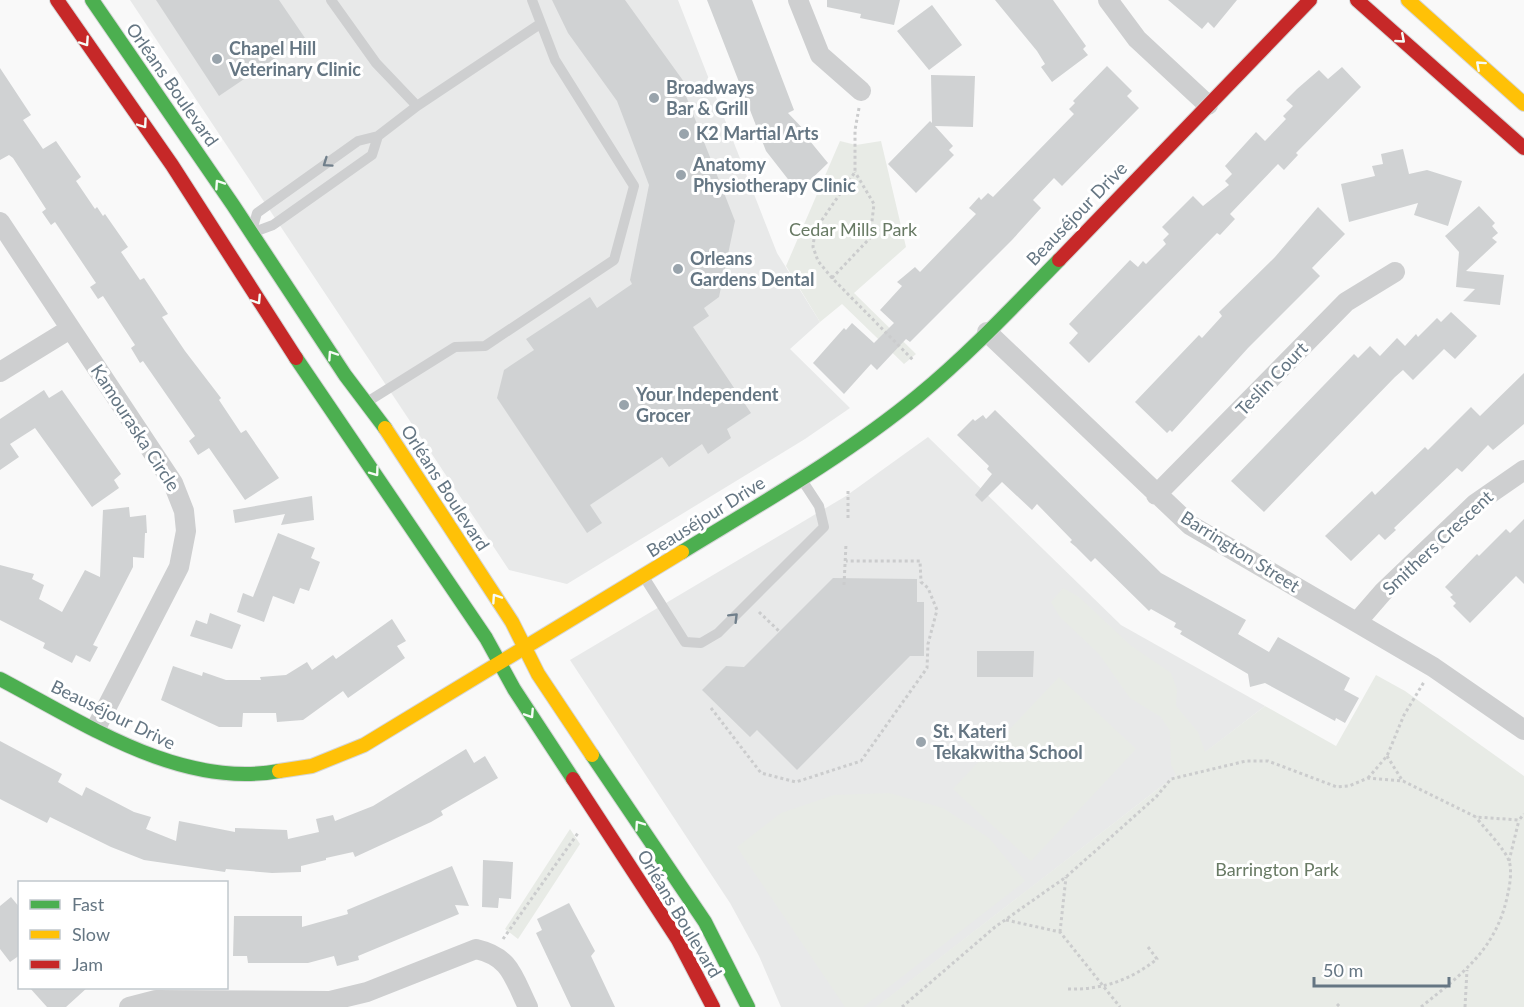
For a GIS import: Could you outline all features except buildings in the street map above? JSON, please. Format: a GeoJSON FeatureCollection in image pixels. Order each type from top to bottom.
{"type":"FeatureCollection","features":[{"type":"Feature","properties":{"kind":"main road","name":"Orléans Boulevard"},"geometry":{"type":"LineString","coordinates":[[57,0],[172,165],[339,425],[414,530],[486,638],[500,664],[678,940],[713,1007]]}},
{"type":"Feature","properties":{"kind":"main road","name":"Orléans Boulevard"},"geometry":{"type":"LineString","coordinates":[[92,0],[512,622],[525,649],[611,784],[700,914],[748,1007]]}},
{"type":"Feature","properties":{"kind":"main road","name":"Beauséjour Drive"},"geometry":{"type":"LineString","coordinates":[[0,679],[147,754],[198,771],[242,775],[284,772],[323,763],[364,746],[801,480],[873,431],[918,396],[987,332],[1310,0]]}},
{"type":"Feature","properties":{"kind":"main road"},"geometry":{"type":"LineString","coordinates":[[1357,0],[1524,148]]}},
{"type":"Feature","properties":{"kind":"main road"},"geometry":{"type":"LineString","coordinates":[[1408,0],[1524,104]]}},
{"type":"Feature","properties":{"kind":"main road"},"geometry":{"type":"LineString","coordinates":[[225,250],[251,233]]}},
{"type":"Feature","properties":{"kind":"street"},"geometry":{"type":"LineString","coordinates":[[798,0],[820,55],[861,91]]}},
{"type":"Feature","properties":{"kind":"street"},"geometry":{"type":"LineString","coordinates":[[1108,0],[1137,39],[1208,105]]}},
{"type":"Feature","properties":{"kind":"street","name":"Kamouraska Circle"},"geometry":{"type":"LineString","coordinates":[[0,222],[173,483],[184,511],[186,531],[179,567],[96,728]]}},
{"type":"Feature","properties":{"kind":"street","name":"Teslin Court"},"geometry":{"type":"LineString","coordinates":[[1156,495],[1346,302],[1395,272]]}},
{"type":"Feature","properties":{"kind":"street"},"geometry":{"type":"LineString","coordinates":[[0,372],[70,329]]}},
{"type":"Feature","properties":{"kind":"street","name":"Barrington Street"},"geometry":{"type":"LineString","coordinates":[[987,332],[1190,525],[1237,555],[1432,667],[1524,730]]}},
{"type":"Feature","properties":{"kind":"street","name":"Smithers Crescent"},"geometry":{"type":"LineString","coordinates":[[1357,622],[1383,592],[1475,504],[1524,470]]}},
{"type":"Feature","properties":{"kind":"street"},"geometry":{"type":"LineString","coordinates":[[129,1007],[156,1000],[290,1004],[349,998],[476,950],[493,953],[505,962],[528,1007]]}},
{"type":"Feature","properties":{"kind":"lane"},"geometry":{"type":"LineString","coordinates":[[331,0],[376,63],[417,106]]}},
{"type":"Feature","properties":{"kind":"lane"},"geometry":{"type":"LineString","coordinates":[[366,403],[455,347],[485,346],[614,260],[634,186],[555,60],[532,0]]}},
{"type":"Feature","properties":{"kind":"lane"},"geometry":{"type":"LineString","coordinates":[[251,233],[257,213],[358,141],[378,136],[417,106],[540,24]]}},
{"type":"Feature","properties":{"kind":"lane"},"geometry":{"type":"LineString","coordinates":[[251,233],[273,225],[372,155],[378,136]]}},
{"type":"Feature","properties":{"kind":"lane"},"geometry":{"type":"LineString","coordinates":[[644,577],[685,642],[701,643],[718,633],[824,527],[819,506],[801,480]]}},
{"type":"Feature","properties":{"kind":"path"},"geometry":{"type":"LineString","coordinates":[[832,278],[870,238],[874,204],[855,172],[855,130],[861,91]]}},
{"type":"Feature","properties":{"kind":"path"},"geometry":{"type":"LineString","coordinates":[[855,172],[815,230],[813,247],[818,261],[832,278],[913,360]]}},
{"type":"Feature","properties":{"kind":"path"},"geometry":{"type":"LineString","coordinates":[[848,489],[848,518]]}},
{"type":"Feature","properties":{"kind":"path"},"geometry":{"type":"LineString","coordinates":[[844,585],[846,544]]}},
{"type":"Feature","properties":{"kind":"path"},"geometry":{"type":"LineString","coordinates":[[711,708],[761,773],[796,782],[861,761],[927,668],[928,644],[937,610],[928,588],[921,582],[920,561],[846,561]]}},
{"type":"Feature","properties":{"kind":"path"},"geometry":{"type":"LineString","coordinates":[[750,602],[780,632]]}},
{"type":"Feature","properties":{"kind":"path"},"geometry":{"type":"LineString","coordinates":[[902,1007],[1006,920],[1066,877],[1156,797],[1171,779],[1245,761],[1269,761],[1336,787],[1349,786],[1368,778],[1387,756],[1404,715],[1432,667]]}},
{"type":"Feature","properties":{"kind":"path"},"geometry":{"type":"LineString","coordinates":[[1387,756],[1403,781]]}},
{"type":"Feature","properties":{"kind":"path"},"geometry":{"type":"LineString","coordinates":[[1368,778],[1403,781],[1476,817],[1519,820]]}},
{"type":"Feature","properties":{"kind":"path"},"geometry":{"type":"LineString","coordinates":[[1421,1007],[1467,970],[1494,935],[1510,886],[1509,861],[1519,820],[1524,814]]}},
{"type":"Feature","properties":{"kind":"path"},"geometry":{"type":"LineString","coordinates":[[1476,817],[1509,861]]}},
{"type":"Feature","properties":{"kind":"path"},"geometry":{"type":"LineString","coordinates":[[493,953],[578,833]]}},
{"type":"Feature","properties":{"kind":"path"},"geometry":{"type":"LineString","coordinates":[[1060,932],[1066,877]]}},
{"type":"Feature","properties":{"kind":"path"},"geometry":{"type":"LineString","coordinates":[[1006,920],[1060,932],[1120,1007]]}},
{"type":"Feature","properties":{"kind":"path"},"geometry":{"type":"LineString","coordinates":[[1068,988],[1083,989],[1118,983],[1139,974],[1157,959],[1148,946]]}},
{"type":"Feature","properties":{"kind":"path"},"geometry":{"type":"LineString","coordinates":[[1464,1007],[1467,970]]}},
{"type":"Feature","properties":{"kind":"shaded area"},"geometry":{"type":"Polygon","coordinates":[[[130,0],[678,0],[777,253],[820,322],[790,349],[850,408],[805,439],[567,584],[509,570],[130,0]]]}},
{"type":"Feature","properties":{"kind":"shaded area","name":"St. Kateri Tekakwitha School"},"geometry":{"type":"Polygon","coordinates":[[[928,437],[1121,625],[1265,706],[877,1007],[781,1007],[759,956],[730,903],[570,660],[846,496],[928,437]]]}},
{"type":"Feature","properties":{"kind":"green space","name":"Cedar Mills Park"},"geometry":{"type":"Polygon","coordinates":[[[840,141],[856,145],[881,141],[906,247],[854,293],[916,354],[904,364],[842,304],[820,322],[786,266],[840,141]]]}},
{"type":"Feature","properties":{"kind":"green space","name":"Barrington Park"},"geometry":{"type":"Polygon","coordinates":[[[1063,588],[1079,597],[1130,645],[1171,673],[1177,689],[1176,706],[1198,732],[1205,752],[1265,706],[1336,746],[1376,675],[1405,691],[1524,776],[1524,1007],[876,1007],[1176,775],[1171,765],[1170,731],[1161,717],[1130,698],[1099,654],[1060,617],[1051,602],[1063,588]]]}},
{"type":"Feature","properties":{"kind":"green space"},"geometry":{"type":"Polygon","coordinates":[[[1059,677],[1136,749],[1031,861],[953,789],[1059,677]]]}},
{"type":"Feature","properties":{"kind":"green space"},"geometry":{"type":"Polygon","coordinates":[[[889,793],[943,808],[989,838],[1025,881],[863,1007],[845,1007],[737,847],[781,813],[834,795],[889,793]]]}},
{"type":"Feature","properties":{"kind":"green space"},"geometry":{"type":"Polygon","coordinates":[[[570,829],[580,844],[518,939],[505,929],[570,829]]]}},
{"type":"Feature","properties":{"kind":"traffic: fast"},"geometry":{"type":"LineString","coordinates":[[92,0],[233,205],[345,375],[385,428]]}},
{"type":"Feature","properties":{"kind":"traffic: fast"},"geometry":{"type":"LineString","coordinates":[[682,552],[803,478],[890,418],[955,364],[1059,260]]}},
{"type":"Feature","properties":{"kind":"traffic: fast"},"geometry":{"type":"LineString","coordinates":[[296,358],[486,638],[514,689],[573,779]]}},
{"type":"Feature","properties":{"kind":"traffic: fast"},"geometry":{"type":"LineString","coordinates":[[0,679],[99,732],[169,761],[205,770],[242,774],[279,771]]}},
{"type":"Feature","properties":{"kind":"traffic: fast"},"geometry":{"type":"LineString","coordinates":[[592,755],[705,922],[748,1007]]}},
{"type":"Feature","properties":{"kind":"traffic: slow"},"geometry":{"type":"LineString","coordinates":[[1408,0],[1524,104]]}},
{"type":"Feature","properties":{"kind":"traffic: slow"},"geometry":{"type":"LineString","coordinates":[[385,428],[512,622],[538,674],[592,755]]}},
{"type":"Feature","properties":{"kind":"traffic: slow"},"geometry":{"type":"LineString","coordinates":[[279,771],[312,766],[364,745],[682,552]]}},
{"type":"Feature","properties":{"kind":"traffic: jam"},"geometry":{"type":"LineString","coordinates":[[57,0],[172,165],[296,358]]}},
{"type":"Feature","properties":{"kind":"traffic: jam"},"geometry":{"type":"LineString","coordinates":[[1059,260],[1310,0]]}},
{"type":"Feature","properties":{"kind":"traffic: jam"},"geometry":{"type":"LineString","coordinates":[[1357,0],[1524,148]]}},
{"type":"Feature","properties":{"kind":"traffic: jam"},"geometry":{"type":"LineString","coordinates":[[573,779],[678,940],[713,1007]]}},
{"type":"Feature","properties":{"kind":"place","name":"Chapel Hill Veterinary Clinic"},"geometry":{"type":"Point","coordinates":[217,59]}},
{"type":"Feature","properties":{"kind":"place","name":"Broadways Bar & Grill"},"geometry":{"type":"Point","coordinates":[654,98]}},
{"type":"Feature","properties":{"kind":"place","name":"K2 Martial Arts"},"geometry":{"type":"Point","coordinates":[684,134]}},
{"type":"Feature","properties":{"kind":"place","name":"Anatomy Physiotherapy Clinic"},"geometry":{"type":"Point","coordinates":[681,175]}},
{"type":"Feature","properties":{"kind":"place","name":"Orleans Gardens Dental"},"geometry":{"type":"Point","coordinates":[678,269]}},
{"type":"Feature","properties":{"kind":"place","name":"Your Independent Grocer"},"geometry":{"type":"Point","coordinates":[624,405]}},
{"type":"Feature","properties":{"kind":"place","name":"St. Kateri Tekakwitha School"},"geometry":{"type":"Point","coordinates":[921,742]}}]}
